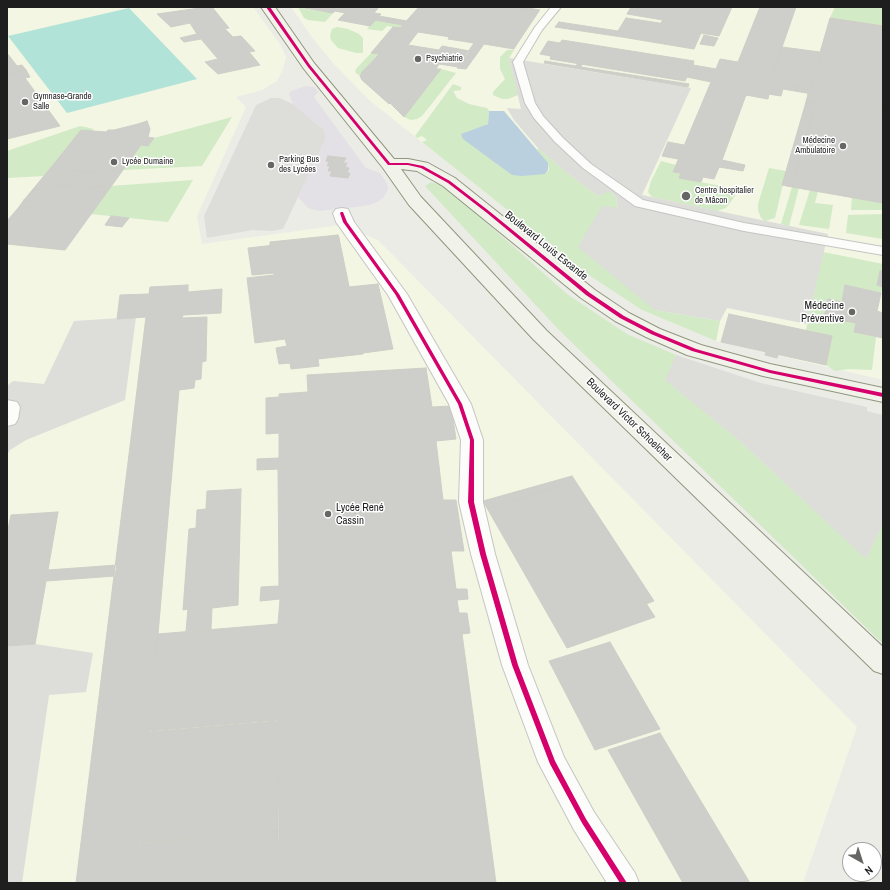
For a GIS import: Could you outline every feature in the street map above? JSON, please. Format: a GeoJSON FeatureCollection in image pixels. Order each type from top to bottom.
{"type":"FeatureCollection","features":[{"type":"Feature","properties":{"kind":"street"},"geometry":{"type":"LineString","coordinates":[[268,7],[309,66],[389,164]]}},
{"type":"Feature","properties":{"kind":"street","name":"Boulevard Louis Escande"},"geometry":{"type":"LineString","coordinates":[[389,164],[408,164],[422,167],[435,173],[488,212],[588,294],[622,317],[652,333],[694,350],[770,371],[883,395]]}},
{"type":"Feature","properties":{"kind":"street","name":"Boulevard Victor Schoelcher"},"geometry":{"type":"LineString","coordinates":[[389,164],[415,201],[540,335],[883,663]]}},
{"type":"Feature","properties":{"kind":"street"},"geometry":{"type":"LineString","coordinates":[[342,213],[345,222],[397,294],[460,404],[472,440],[471,502],[483,554],[515,664],[552,762],[584,821],[624,883]]}},
{"type":"Feature","properties":{"kind":"street"},"geometry":{"type":"LineString","coordinates":[[7,407],[9,407],[7,419]]}},
{"type":"Feature","properties":{"kind":"lane"},"geometry":{"type":"LineString","coordinates":[[556,7],[538,29],[518,62],[530,103],[539,118],[558,140],[586,166],[639,203],[744,227],[883,251]]}},
{"type":"Feature","properties":{"kind":"shaded area","name":"Lycée René Cassin"},"geometry":{"type":"Polygon","coordinates":[[[7,7],[253,7],[280,44],[286,57],[283,69],[277,81],[262,90],[236,97],[246,107],[197,216],[202,244],[341,225],[378,240],[857,727],[803,883],[7,883],[7,7]]]}},
{"type":"Feature","properties":{"kind":"shaded area","name":"Centre hospitalier de Mâcon"},"geometry":{"type":"Polygon","coordinates":[[[291,7],[883,7],[883,380],[716,341],[642,310],[593,278],[369,100],[334,64],[311,36],[291,7]]]}},
{"type":"Feature","properties":{"kind":"shaded area"},"geometry":{"type":"Polygon","coordinates":[[[129,8],[197,79],[67,113],[8,36],[129,8]]]}},
{"type":"Feature","properties":{"kind":"shaded area"},"geometry":{"type":"Polygon","coordinates":[[[509,58],[691,88],[642,195],[828,234],[807,324],[727,308],[720,321],[655,310],[578,247],[602,206],[618,208],[616,197],[610,191],[598,196],[566,172],[538,148],[514,120],[507,108],[521,109],[509,58]]]}},
{"type":"Feature","properties":{"kind":"shaded area"},"geometry":{"type":"Polygon","coordinates":[[[305,86],[314,87],[316,89],[318,92],[314,97],[366,168],[380,173],[387,183],[388,190],[384,197],[379,201],[370,205],[319,211],[308,208],[298,197],[326,138],[324,130],[293,104],[291,100],[289,94],[291,91],[305,86]]]}},
{"type":"Feature","properties":{"kind":"shaded area","name":"Parking Bus des Lycées"},"geometry":{"type":"Polygon","coordinates":[[[271,98],[280,98],[293,104],[324,130],[326,138],[283,229],[272,231],[253,230],[207,238],[204,216],[256,105],[271,98]]]}},
{"type":"Feature","properties":{"kind":"shaded area"},"geometry":{"type":"Polygon","coordinates":[[[489,111],[504,111],[548,163],[548,170],[545,174],[522,176],[512,175],[463,139],[461,134],[488,124],[489,111]]]}},
{"type":"Feature","properties":{"kind":"shaded area"},"geometry":{"type":"Polygon","coordinates":[[[136,317],[125,400],[26,440],[10,450],[7,455],[7,386],[13,381],[44,384],[74,321],[136,317]]]}},
{"type":"Feature","properties":{"kind":"shaded area"},"geometry":{"type":"Polygon","coordinates":[[[676,355],[761,383],[867,407],[867,411],[883,415],[883,524],[866,559],[740,441],[665,380],[676,355]]]}},
{"type":"Feature","properties":{"kind":"shaded area"},"geometry":{"type":"Polygon","coordinates":[[[35,644],[93,653],[86,692],[49,695],[22,883],[7,883],[7,646],[35,644]]]}},
{"type":"Feature","properties":{"kind":"green space"},"geometry":{"type":"Polygon","coordinates":[[[298,7],[333,13],[325,22],[308,20],[304,18],[298,7]]]}},
{"type":"Feature","properties":{"kind":"green space"},"geometry":{"type":"Polygon","coordinates":[[[835,7],[883,7],[883,26],[830,18],[835,7]]]}},
{"type":"Feature","properties":{"kind":"green space"},"geometry":{"type":"Polygon","coordinates":[[[375,20],[403,25],[400,28],[387,26],[382,31],[367,29],[375,20]]]}},
{"type":"Feature","properties":{"kind":"green space"},"geometry":{"type":"Polygon","coordinates":[[[337,27],[348,29],[359,34],[363,38],[363,53],[356,53],[338,48],[331,40],[330,35],[332,29],[337,27]]]}},
{"type":"Feature","properties":{"kind":"green space"},"geometry":{"type":"Polygon","coordinates":[[[507,50],[514,50],[509,58],[518,95],[508,99],[502,99],[493,95],[493,92],[505,79],[500,69],[500,57],[507,50]]]}},
{"type":"Feature","properties":{"kind":"green space"},"geometry":{"type":"Polygon","coordinates":[[[371,53],[378,54],[360,76],[355,72],[356,69],[371,53]]]}},
{"type":"Feature","properties":{"kind":"green space"},"geometry":{"type":"Polygon","coordinates":[[[441,69],[456,73],[422,116],[411,120],[404,117],[441,69]]]}},
{"type":"Feature","properties":{"kind":"green space"},"geometry":{"type":"Polygon","coordinates":[[[453,84],[461,87],[461,90],[453,91],[457,98],[469,104],[487,108],[489,111],[488,124],[462,134],[545,174],[549,170],[548,164],[537,150],[538,148],[566,172],[598,196],[610,190],[616,197],[618,209],[655,310],[720,321],[716,341],[642,310],[593,278],[422,142],[427,140],[422,136],[417,138],[415,136],[453,84]]]}},
{"type":"Feature","properties":{"kind":"green space"},"geometry":{"type":"Polygon","coordinates":[[[232,117],[202,166],[123,170],[141,145],[148,146],[154,138],[232,117]]]}},
{"type":"Feature","properties":{"kind":"green space"},"geometry":{"type":"Polygon","coordinates":[[[80,126],[94,129],[91,131],[81,130],[44,176],[7,178],[7,151],[80,126]]]}},
{"type":"Feature","properties":{"kind":"green space"},"geometry":{"type":"Polygon","coordinates":[[[661,161],[676,165],[673,171],[681,173],[679,178],[737,189],[735,196],[726,208],[717,211],[652,197],[648,192],[651,181],[661,161]]]}},
{"type":"Feature","properties":{"kind":"green space"},"geometry":{"type":"Polygon","coordinates":[[[769,168],[786,171],[775,218],[765,221],[761,218],[758,210],[758,204],[769,168]]]}},
{"type":"Feature","properties":{"kind":"green space"},"geometry":{"type":"Polygon","coordinates":[[[193,180],[168,222],[91,214],[111,186],[193,180]]]}},
{"type":"Feature","properties":{"kind":"green space"},"geometry":{"type":"Polygon","coordinates":[[[431,182],[440,185],[479,216],[567,294],[627,334],[676,355],[666,380],[740,441],[866,558],[883,524],[883,644],[558,329],[425,186],[431,182]]]}},
{"type":"Feature","properties":{"kind":"green space"},"geometry":{"type":"Polygon","coordinates":[[[792,187],[799,188],[789,226],[781,224],[792,187]]]}},
{"type":"Feature","properties":{"kind":"green space"},"geometry":{"type":"Polygon","coordinates":[[[810,190],[818,191],[815,203],[833,205],[829,229],[799,225],[810,190]]]}},
{"type":"Feature","properties":{"kind":"green space"},"geometry":{"type":"Polygon","coordinates":[[[852,197],[883,203],[883,210],[851,210],[852,197]]]}},
{"type":"Feature","properties":{"kind":"green space"},"geometry":{"type":"Polygon","coordinates":[[[883,214],[883,239],[846,233],[848,215],[883,214]]]}},
{"type":"Feature","properties":{"kind":"green space"},"geometry":{"type":"Polygon","coordinates":[[[823,252],[883,264],[881,293],[846,285],[842,302],[828,299],[824,316],[856,323],[854,332],[876,337],[872,370],[849,369],[835,371],[826,365],[832,336],[806,330],[823,252]]]}},
{"type":"Feature","properties":{"kind":"building"},"geometry":{"type":"Polygon","coordinates":[[[212,7],[229,28],[225,29],[233,37],[241,36],[255,51],[249,52],[260,65],[218,74],[205,62],[218,59],[201,39],[184,42],[180,38],[197,34],[190,23],[171,27],[157,14],[212,7]]]}},
{"type":"Feature","properties":{"kind":"building"},"geometry":{"type":"Polygon","coordinates":[[[299,7],[379,7],[374,13],[381,14],[370,26],[338,20],[345,13],[335,11],[333,13],[299,7]]]}},
{"type":"Feature","properties":{"kind":"building","name":"Psychiatrie"},"geometry":{"type":"Polygon","coordinates":[[[419,7],[511,7],[539,11],[515,47],[418,32],[408,45],[439,50],[442,46],[470,51],[458,67],[439,64],[436,69],[441,69],[404,117],[390,103],[389,104],[362,80],[360,76],[381,52],[377,51],[397,28],[400,28],[419,7]]]}},
{"type":"Feature","properties":{"kind":"building"},"geometry":{"type":"Polygon","coordinates":[[[511,7],[522,7],[540,10],[539,11],[511,7]]]}},
{"type":"Feature","properties":{"kind":"building"},"geometry":{"type":"Polygon","coordinates":[[[631,7],[670,7],[663,20],[627,14],[631,7]]]}},
{"type":"Feature","properties":{"kind":"building"},"geometry":{"type":"Polygon","coordinates":[[[670,7],[681,7],[672,25],[661,23],[670,7]]]}},
{"type":"Feature","properties":{"kind":"building"},"geometry":{"type":"Polygon","coordinates":[[[681,7],[732,7],[719,36],[701,33],[694,49],[622,37],[627,30],[631,30],[635,25],[630,24],[633,19],[672,25],[681,7]]]}},
{"type":"Feature","properties":{"kind":"building"},"geometry":{"type":"Polygon","coordinates":[[[760,7],[796,7],[774,70],[788,72],[784,85],[810,89],[817,64],[820,64],[822,56],[819,56],[830,18],[883,26],[883,106],[783,89],[781,96],[736,89],[735,93],[746,95],[722,160],[745,165],[743,171],[719,167],[714,179],[703,177],[701,182],[679,178],[681,173],[673,172],[711,82],[687,77],[685,81],[550,59],[551,56],[540,54],[548,41],[560,43],[562,40],[694,61],[693,65],[716,69],[720,59],[738,62],[760,7]]]}},
{"type":"Feature","properties":{"kind":"building"},"geometry":{"type":"Polygon","coordinates":[[[379,16],[407,21],[403,25],[375,20],[379,16]]]}},
{"type":"Feature","properties":{"kind":"building"},"geometry":{"type":"Polygon","coordinates":[[[626,18],[633,19],[630,24],[635,25],[631,30],[627,30],[625,32],[618,31],[626,18]]]}},
{"type":"Feature","properties":{"kind":"building"},"geometry":{"type":"Polygon","coordinates":[[[559,22],[625,32],[622,37],[555,27],[559,22]]]}},
{"type":"Feature","properties":{"kind":"building"},"geometry":{"type":"Polygon","coordinates":[[[393,27],[400,28],[397,28],[377,51],[381,52],[379,54],[371,53],[393,27]]]}},
{"type":"Feature","properties":{"kind":"building"},"geometry":{"type":"Polygon","coordinates":[[[704,35],[718,38],[714,46],[700,44],[704,35]]]}},
{"type":"Feature","properties":{"kind":"building"},"geometry":{"type":"Polygon","coordinates":[[[449,37],[515,47],[514,49],[484,44],[466,69],[457,68],[474,43],[448,39],[449,37]]]}},
{"type":"Feature","properties":{"kind":"building"},"geometry":{"type":"Polygon","coordinates":[[[782,47],[820,52],[819,56],[822,56],[820,64],[817,64],[810,89],[784,85],[788,72],[774,70],[782,47]]]}},
{"type":"Feature","properties":{"kind":"building"},"geometry":{"type":"Polygon","coordinates":[[[7,53],[17,66],[22,65],[26,70],[7,75],[7,53]]]}},
{"type":"Feature","properties":{"kind":"building"},"geometry":{"type":"Polygon","coordinates":[[[545,61],[576,66],[578,63],[582,64],[581,67],[689,84],[688,87],[544,63],[545,61]]]}},
{"type":"Feature","properties":{"kind":"building","name":"Gymnase-Grande Salle"},"geometry":{"type":"Polygon","coordinates":[[[26,70],[30,77],[25,78],[60,126],[7,139],[7,75],[26,70]]]}},
{"type":"Feature","properties":{"kind":"building"},"geometry":{"type":"Polygon","coordinates":[[[736,89],[769,94],[768,99],[735,93],[736,89]]]}},
{"type":"Feature","properties":{"kind":"building","name":"Médecine Ambulatoire"},"geometry":{"type":"Polygon","coordinates":[[[808,94],[883,106],[883,203],[792,187],[815,104],[806,102],[808,94]]]}},
{"type":"Feature","properties":{"kind":"building"},"geometry":{"type":"Polygon","coordinates":[[[806,102],[815,104],[792,187],[782,185],[806,102]]]}},
{"type":"Feature","properties":{"kind":"building"},"geometry":{"type":"Polygon","coordinates":[[[147,121],[150,129],[148,137],[132,135],[138,124],[147,121]]]}},
{"type":"Feature","properties":{"kind":"building"},"geometry":{"type":"Polygon","coordinates":[[[138,124],[132,135],[154,138],[148,146],[141,145],[123,170],[108,171],[108,169],[97,168],[94,172],[66,171],[65,173],[57,173],[53,171],[58,165],[53,165],[81,130],[106,132],[108,130],[138,124]]]}},
{"type":"Feature","properties":{"kind":"building"},"geometry":{"type":"Polygon","coordinates":[[[668,142],[684,145],[678,159],[662,156],[668,142]]]}},
{"type":"Feature","properties":{"kind":"building"},"geometry":{"type":"Polygon","coordinates":[[[328,156],[346,158],[343,163],[347,163],[345,167],[349,168],[347,173],[350,173],[348,178],[330,176],[332,171],[328,171],[330,166],[327,166],[329,162],[326,161],[328,156]]]}},
{"type":"Feature","properties":{"kind":"building"},"geometry":{"type":"Polygon","coordinates":[[[53,165],[58,165],[53,171],[55,173],[65,173],[66,171],[94,172],[97,168],[108,169],[108,171],[123,170],[105,195],[103,195],[105,187],[82,188],[85,184],[43,186],[29,194],[53,165]]]}},
{"type":"Feature","properties":{"kind":"building"},"geometry":{"type":"Polygon","coordinates":[[[85,184],[82,188],[105,187],[103,195],[105,195],[65,250],[7,244],[7,221],[19,207],[33,208],[39,202],[24,200],[29,194],[43,186],[85,184]]]}},
{"type":"Feature","properties":{"kind":"building"},"geometry":{"type":"Polygon","coordinates":[[[24,200],[39,202],[33,208],[19,207],[24,200]]]}},
{"type":"Feature","properties":{"kind":"building"},"geometry":{"type":"Polygon","coordinates":[[[111,216],[129,218],[122,227],[105,225],[111,216]]]}},
{"type":"Feature","properties":{"kind":"building"},"geometry":{"type":"Polygon","coordinates":[[[338,235],[339,238],[270,245],[270,242],[338,235]]]}},
{"type":"Feature","properties":{"kind":"building"},"geometry":{"type":"Polygon","coordinates":[[[339,238],[363,354],[318,359],[319,366],[291,369],[290,363],[279,364],[276,348],[287,346],[285,339],[255,343],[247,278],[274,275],[274,273],[252,275],[248,248],[339,238]]]}},
{"type":"Feature","properties":{"kind":"building"},"geometry":{"type":"Polygon","coordinates":[[[880,271],[883,271],[883,287],[877,285],[880,271]]]}},
{"type":"Feature","properties":{"kind":"building"},"geometry":{"type":"Polygon","coordinates":[[[378,284],[393,349],[363,353],[349,287],[378,284]]]}},
{"type":"Feature","properties":{"kind":"building"},"geometry":{"type":"Polygon","coordinates":[[[188,285],[188,292],[222,289],[221,313],[183,315],[182,318],[207,317],[206,361],[202,362],[201,379],[195,380],[194,388],[179,390],[135,883],[76,883],[146,317],[117,319],[120,295],[149,294],[150,287],[188,285]]]}},
{"type":"Feature","properties":{"kind":"building","name":"Médecine Préventive"},"geometry":{"type":"Polygon","coordinates":[[[845,285],[881,293],[877,311],[883,313],[883,338],[854,332],[856,323],[824,317],[828,299],[842,302],[845,285]]]}},
{"type":"Feature","properties":{"kind":"building"},"geometry":{"type":"Polygon","coordinates":[[[729,314],[832,336],[826,365],[721,342],[729,314]]]}},
{"type":"Feature","properties":{"kind":"building"},"geometry":{"type":"Polygon","coordinates":[[[766,352],[778,355],[777,358],[765,355],[766,352]]]}},
{"type":"Feature","properties":{"kind":"building"},"geometry":{"type":"Polygon","coordinates":[[[426,368],[432,407],[451,406],[456,439],[436,441],[443,500],[456,500],[464,551],[451,551],[456,589],[467,589],[468,599],[457,600],[459,613],[467,613],[470,633],[462,634],[496,883],[278,883],[278,624],[280,599],[260,601],[261,587],[279,586],[278,469],[257,470],[257,459],[279,458],[279,433],[266,434],[266,398],[279,397],[279,394],[308,392],[307,375],[426,368]]]}},
{"type":"Feature","properties":{"kind":"building"},"geometry":{"type":"Polygon","coordinates":[[[572,476],[654,601],[646,604],[568,484],[487,508],[483,501],[572,476]]]}},
{"type":"Feature","properties":{"kind":"building"},"geometry":{"type":"Polygon","coordinates":[[[568,484],[655,617],[567,648],[487,508],[568,484]]]}},
{"type":"Feature","properties":{"kind":"building"},"geometry":{"type":"Polygon","coordinates":[[[241,489],[238,605],[212,608],[211,629],[186,631],[188,609],[183,610],[189,529],[196,528],[197,510],[206,509],[207,491],[241,489]]]}},
{"type":"Feature","properties":{"kind":"building"},"geometry":{"type":"Polygon","coordinates":[[[58,512],[48,570],[117,565],[115,576],[46,581],[35,644],[7,646],[7,534],[11,515],[58,512]]]}},
{"type":"Feature","properties":{"kind":"building"},"geometry":{"type":"Polygon","coordinates":[[[278,624],[278,720],[148,731],[158,634],[278,624]]]}},
{"type":"Feature","properties":{"kind":"building"},"geometry":{"type":"Polygon","coordinates":[[[610,642],[660,729],[595,750],[549,661],[610,642]]]}},
{"type":"Feature","properties":{"kind":"building"},"geometry":{"type":"Polygon","coordinates":[[[278,721],[279,831],[139,843],[148,732],[278,721]]]}},
{"type":"Feature","properties":{"kind":"building"},"geometry":{"type":"Polygon","coordinates":[[[660,733],[750,883],[683,883],[608,750],[660,733]]]}},
{"type":"Feature","properties":{"kind":"building"},"geometry":{"type":"Polygon","coordinates":[[[279,831],[278,883],[135,883],[138,844],[279,831]]]}},
{"type":"Feature","properties":{"kind":"cycle path"},"geometry":{"type":"LineString","coordinates":[[268,7],[309,66],[389,164],[408,164],[422,167],[449,182],[588,294],[622,317],[653,333],[694,350],[770,371],[883,395]]}},
{"type":"Feature","properties":{"kind":"cycle path"},"geometry":{"type":"LineString","coordinates":[[342,213],[345,222],[397,294],[460,404],[472,440],[471,502],[483,554],[515,665],[552,762],[584,821],[624,883]]}},
{"type":"Feature","properties":{"kind":"place","name":"Psychiatrie"},"geometry":{"type":"Point","coordinates":[418,59]}},
{"type":"Feature","properties":{"kind":"place","name":"Gymnase-Grande Salle"},"geometry":{"type":"Point","coordinates":[25,102]}},
{"type":"Feature","properties":{"kind":"place","name":"Médecine Ambulatoire"},"geometry":{"type":"Point","coordinates":[843,146]}},
{"type":"Feature","properties":{"kind":"place","name":"Lycée Dumaine"},"geometry":{"type":"Point","coordinates":[114,162]}},
{"type":"Feature","properties":{"kind":"place","name":"Parking Bus des Lycées"},"geometry":{"type":"Point","coordinates":[271,165]}},
{"type":"Feature","properties":{"kind":"place","name":"Centre hospitalier de Mâcon"},"geometry":{"type":"Point","coordinates":[686,196]}},
{"type":"Feature","properties":{"kind":"place","name":"Médecine Préventive"},"geometry":{"type":"Point","coordinates":[852,312]}},
{"type":"Feature","properties":{"kind":"place","name":"Lycée René Cassin"},"geometry":{"type":"Point","coordinates":[328,514]}}]}
